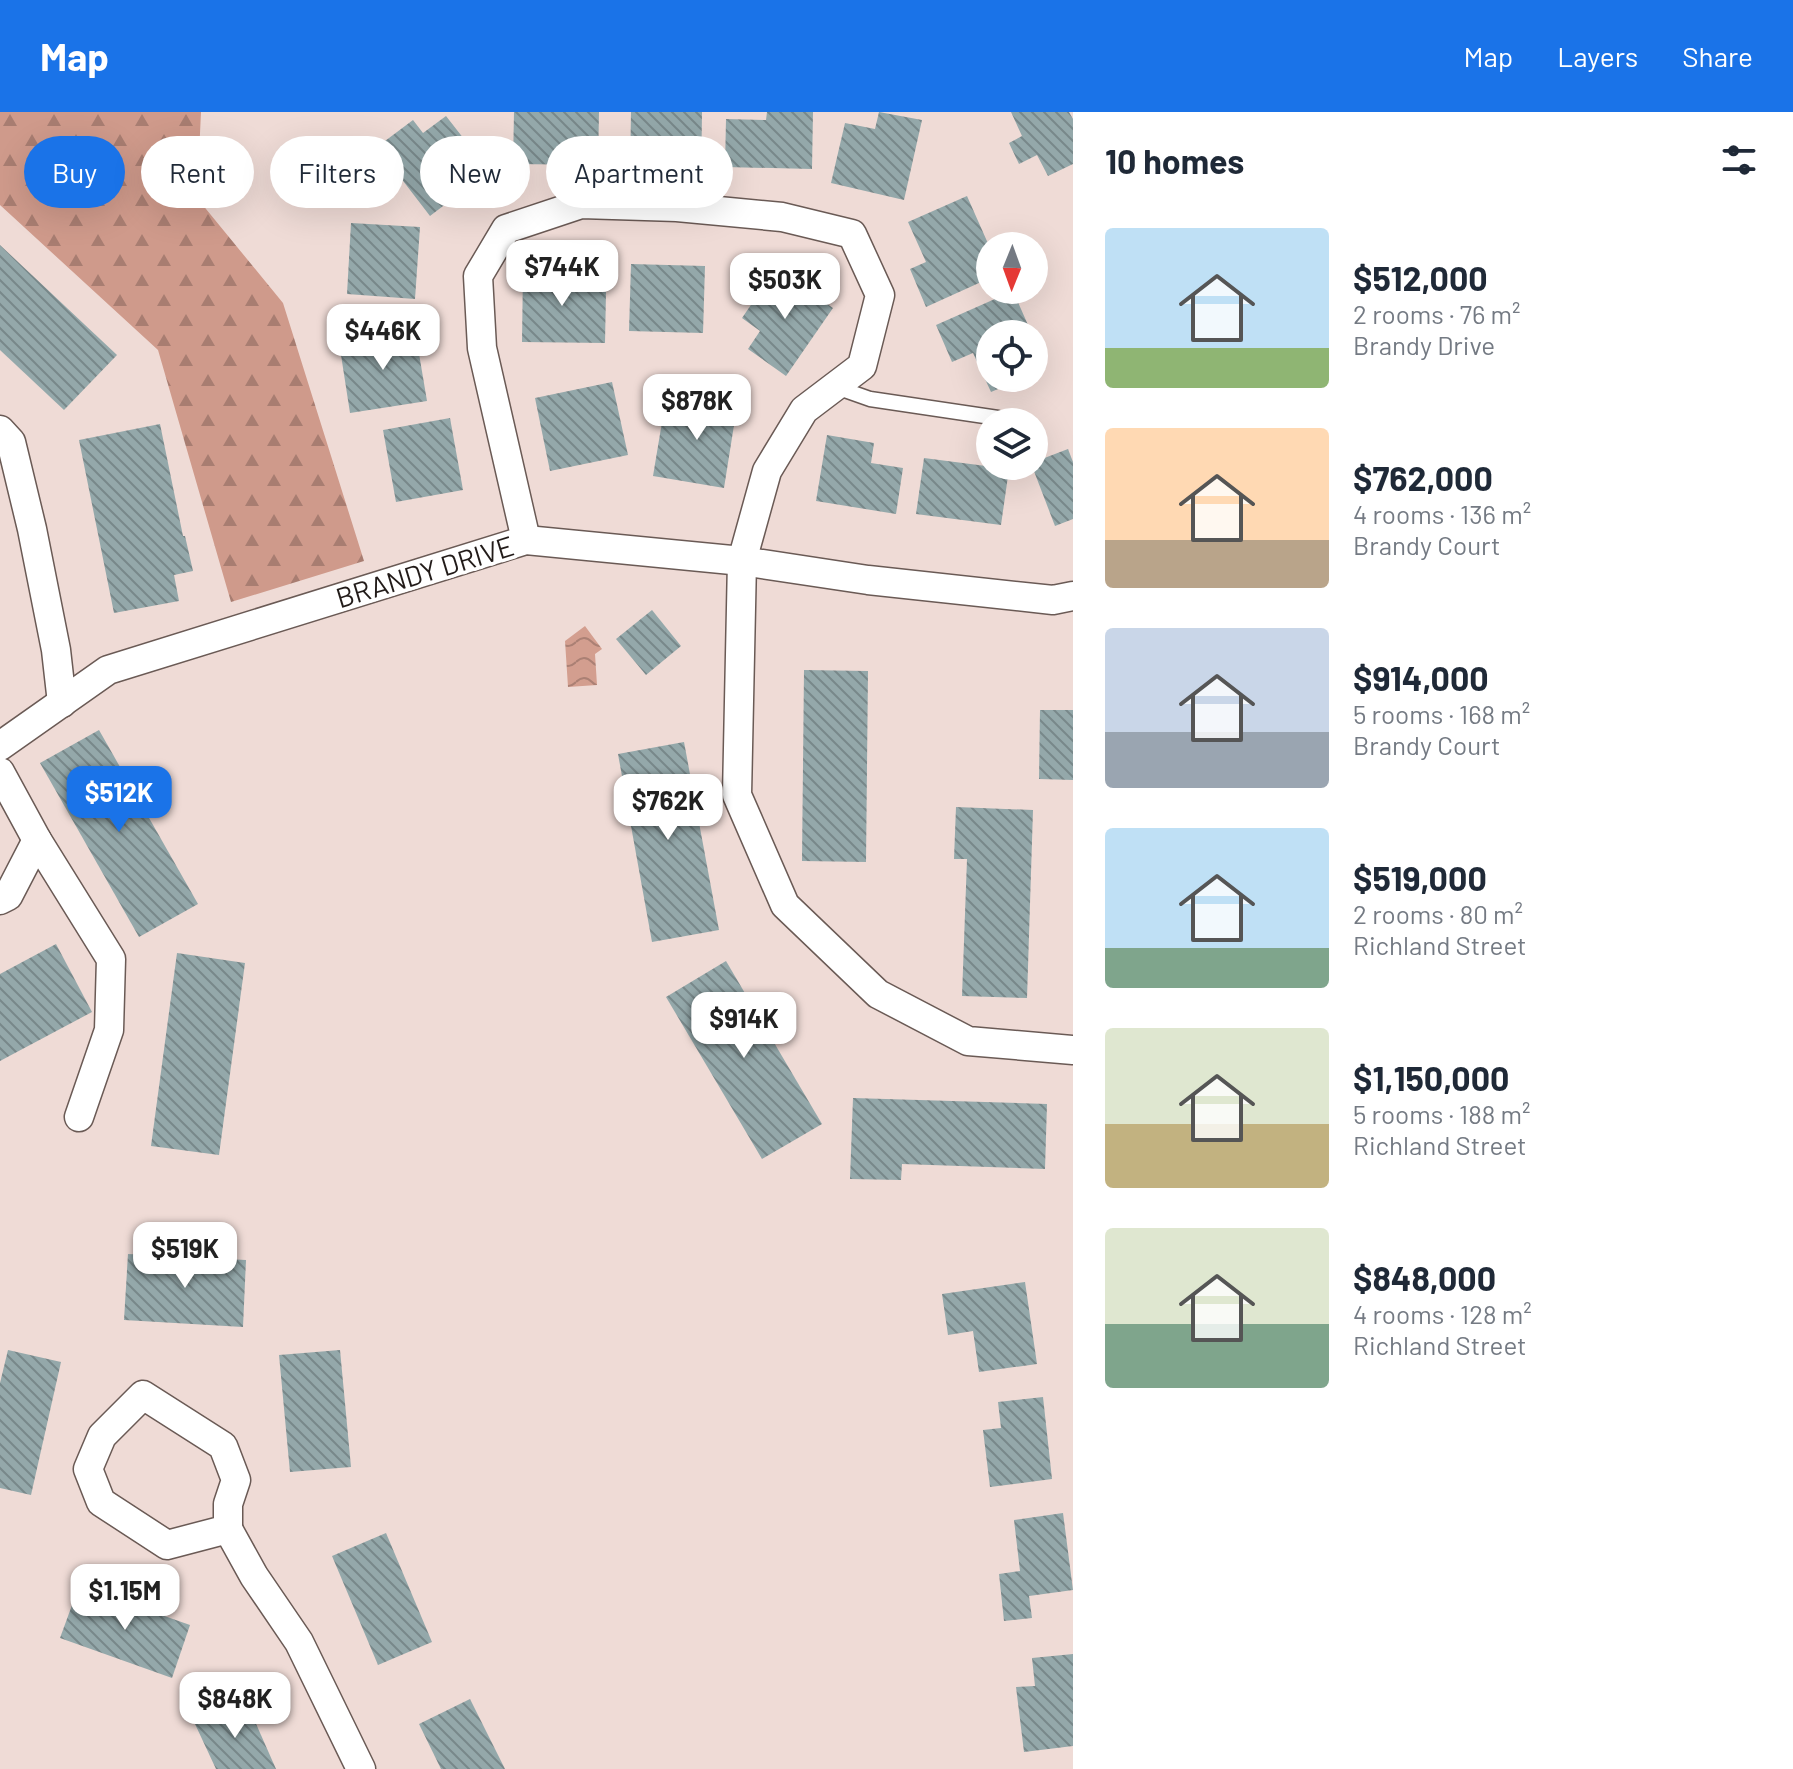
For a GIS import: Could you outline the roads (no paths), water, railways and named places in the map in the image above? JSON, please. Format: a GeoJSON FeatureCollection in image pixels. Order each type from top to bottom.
{"type":"FeatureCollection","features":[{"type":"Feature","properties":{"kind":"street"},"geometry":{"type":"LineString","coordinates":[[526,540],[482,348],[478,276],[506,229],[581,204],[677,207],[782,217],[852,234],[880,295],[862,366],[804,410],[767,471],[742,561],[737,795],[785,905],[878,994],[968,1041],[1073,1050]]}},
{"type":"Feature","properties":{"kind":"street"},"geometry":{"type":"LineString","coordinates":[[0,430],[11,442],[32,529],[56,650],[62,703]]}},
{"type":"Feature","properties":{"kind":"street","name":"BRANDY DRIVE"},"geometry":{"type":"LineString","coordinates":[[0,746],[108,670],[526,540],[742,561],[868,580],[1037,599],[1073,596]]}},
{"type":"Feature","properties":{"kind":"street"},"geometry":{"type":"LineString","coordinates":[[0,772],[37,840],[111,959],[109,1030],[79,1117]]}},
{"type":"Feature","properties":{"kind":"street"},"geometry":{"type":"LineString","coordinates":[[0,900],[8,896],[37,840]]}},
{"type":"Feature","properties":{"kind":"street"},"geometry":{"type":"LineString","coordinates":[[228,1529],[167,1545],[101,1502],[88,1469],[102,1436],[143,1395],[223,1446],[236,1480],[228,1504],[228,1529],[254,1576],[299,1642],[361,1769]]}},
{"type":"Feature","properties":{"kind":"lane"},"geometry":{"type":"LineString","coordinates":[[836,386],[870,399],[976,415]]}},
{"type":"Feature","properties":{"kind":"water"},"geometry":{"type":"Polygon","coordinates":[[[585,626],[602,649],[595,654],[597,685],[568,687],[565,641],[585,626]]]}}]}
